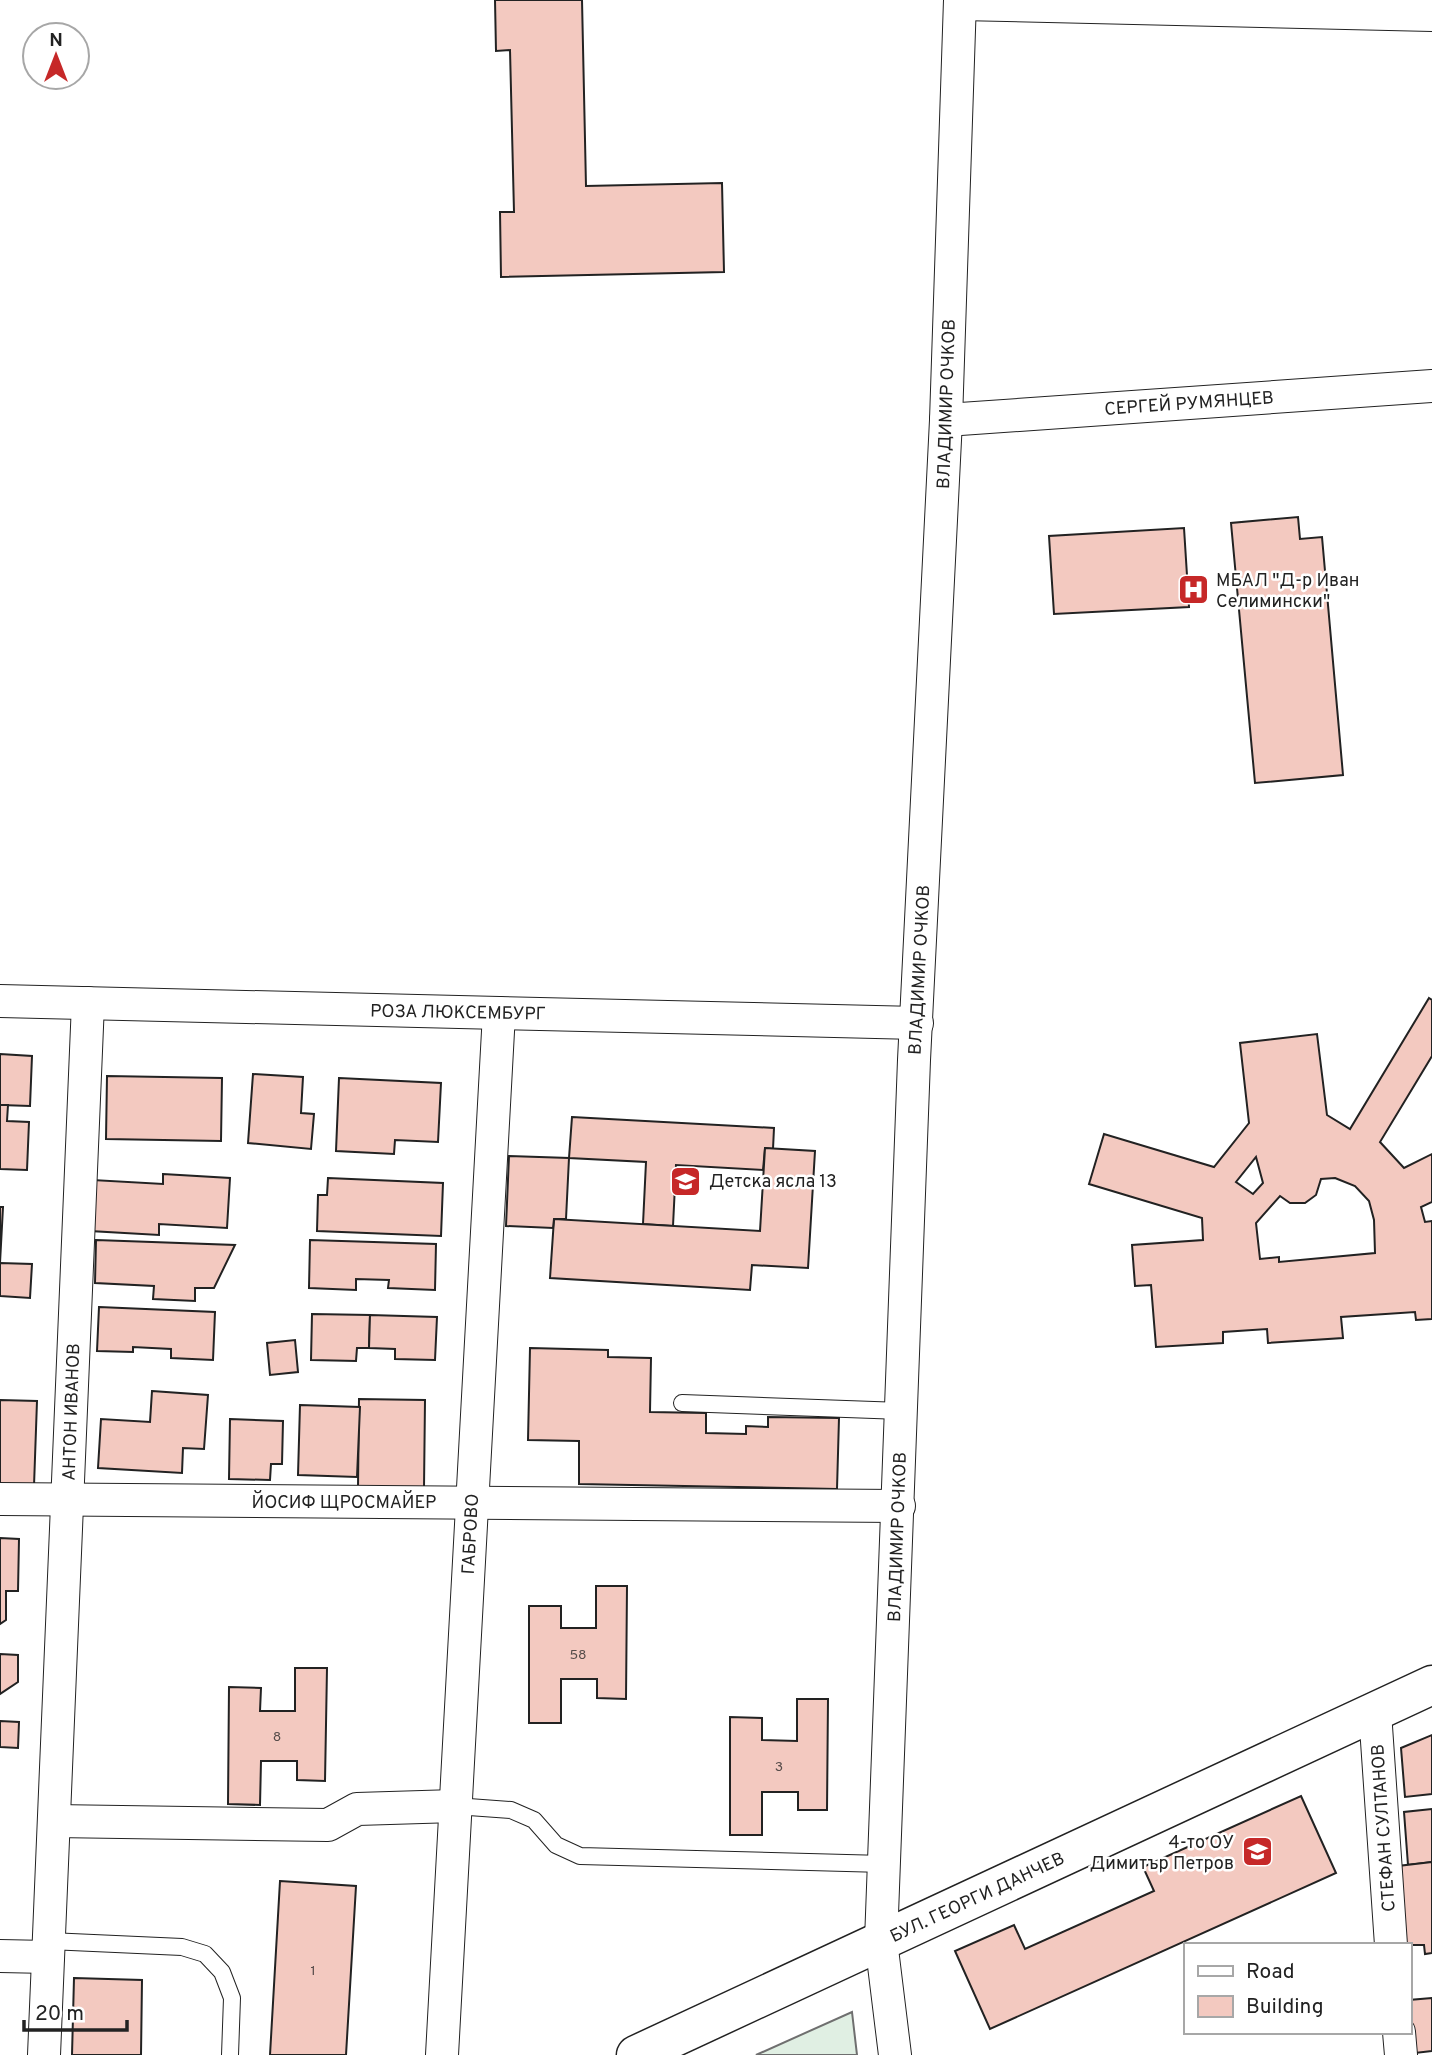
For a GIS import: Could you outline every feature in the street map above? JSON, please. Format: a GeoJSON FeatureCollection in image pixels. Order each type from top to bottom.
{"type":"FeatureCollection","features":[{"type":"Feature","properties":{"kind":"main road","name":"БУЛ. ГЕОРГИ ДАНЧЕВ"},"geometry":{"type":"LineString","coordinates":[[636,2055],[1432,1685]]}},
{"type":"Feature","properties":{"kind":"street"},"geometry":{"type":"LineString","coordinates":[[960,2],[1432,15]]}},
{"type":"Feature","properties":{"kind":"street","name":"ВЛАДИМИР ОЧКОВ"},"geometry":{"type":"LineString","coordinates":[[895,2055],[881,1941],[917,1023],[946,420],[960,2]]}},
{"type":"Feature","properties":{"kind":"street","name":"СЕРГЕЙ РУМЯНЦЕВ"},"geometry":{"type":"LineString","coordinates":[[946,420],[1432,386]]}},
{"type":"Feature","properties":{"kind":"street","name":"РОЗА ЛЮКСЕМБУРГ"},"geometry":{"type":"LineString","coordinates":[[0,1001],[917,1023]]}},
{"type":"Feature","properties":{"kind":"street","name":"АНТОН ИВАНОВ"},"geometry":{"type":"LineString","coordinates":[[44,2055],[88,1003]]}},
{"type":"Feature","properties":{"kind":"street","name":"ГАБРОВО"},"geometry":{"type":"LineString","coordinates":[[442,2055],[499,1013]]}},
{"type":"Feature","properties":{"kind":"street","name":"ЙОСИФ ЩРОСМАЙЕР"},"geometry":{"type":"LineString","coordinates":[[0,1499],[899,1506]]}},
{"type":"Feature","properties":{"kind":"street","name":"СТЕФАН СУЛТАНОВ"},"geometry":{"type":"LineString","coordinates":[[1374,1712],[1391,1943]]}},
{"type":"Feature","properties":{"kind":"street"},"geometry":{"type":"LineString","coordinates":[[54,1821],[328,1825],[358,1809],[455,1806]]}},
{"type":"Feature","properties":{"kind":"street"},"geometry":{"type":"LineString","coordinates":[[0,1956],[48,1949]]}},
{"type":"Feature","properties":{"kind":"street"},"geometry":{"type":"LineString","coordinates":[[1399,2034],[1401,2055]]}},
{"type":"Feature","properties":{"kind":"lane"},"geometry":{"type":"LineString","coordinates":[[682,1402],[902,1410]]}},
{"type":"Feature","properties":{"kind":"lane"},"geometry":{"type":"LineString","coordinates":[[455,1806],[511,1810],[534,1820],[556,1845],[580,1856],[884,1864]]}},
{"type":"Feature","properties":{"kind":"lane"},"geometry":{"type":"LineString","coordinates":[[48,1949],[182,1947],[205,1954],[222,1972],[232,1998],[230,2055]]}},
{"type":"Feature","properties":{"kind":"green space"},"geometry":{"type":"Polygon","coordinates":[[[852,2012],[857,2055],[756,2055],[852,2012]]]}},
{"type":"Feature","properties":{"kind":"building"},"geometry":{"type":"Polygon","coordinates":[[[495,0],[582,0],[586,186],[722,183],[724,272],[501,277],[500,212],[514,212],[510,50],[496,51],[495,0]]]}},
{"type":"Feature","properties":{"kind":"building"},"geometry":{"type":"Polygon","coordinates":[[[1298,517],[1300,539],[1322,537],[1343,775],[1255,783],[1231,523],[1298,517]]]}},
{"type":"Feature","properties":{"kind":"building"},"geometry":{"type":"Polygon","coordinates":[[[1184,528],[1189,607],[1054,614],[1049,536],[1184,528]]]}},
{"type":"Feature","properties":{"kind":"building"},"geometry":{"type":"Polygon","coordinates":[[[1429,998],[1432,1000],[1432,1056],[1380,1142],[1404,1168],[1432,1154],[1432,1202],[1421,1207],[1425,1222],[1432,1221],[1432,1319],[1416,1320],[1415,1312],[1341,1317],[1343,1338],[1268,1343],[1267,1329],[1223,1332],[1223,1343],[1156,1347],[1151,1285],[1135,1286],[1132,1245],[1203,1240],[1202,1218],[1089,1184],[1104,1134],[1214,1167],[1249,1123],[1240,1043],[1317,1034],[1327,1115],[1350,1129],[1429,998]],[[1256,1157],[1236,1182],[1253,1194],[1263,1183],[1256,1157]],[[1335,1178],[1321,1179],[1316,1195],[1305,1203],[1290,1203],[1280,1196],[1256,1223],[1260,1259],[1279,1257],[1279,1262],[1375,1253],[1374,1220],[1369,1201],[1355,1186],[1335,1178]]]}},
{"type":"Feature","properties":{"kind":"building"},"geometry":{"type":"Polygon","coordinates":[[[0,1054],[32,1056],[30,1106],[0,1105],[0,1054]]]}},
{"type":"Feature","properties":{"kind":"building"},"geometry":{"type":"Polygon","coordinates":[[[253,1074],[303,1077],[301,1113],[314,1114],[311,1149],[248,1143],[253,1074]]]}},
{"type":"Feature","properties":{"kind":"building"},"geometry":{"type":"Polygon","coordinates":[[[107,1076],[222,1078],[221,1141],[106,1139],[107,1076]]]}},
{"type":"Feature","properties":{"kind":"building"},"geometry":{"type":"Polygon","coordinates":[[[339,1078],[441,1083],[438,1142],[395,1140],[394,1154],[336,1151],[339,1078]]]}},
{"type":"Feature","properties":{"kind":"building"},"geometry":{"type":"Polygon","coordinates":[[[0,1105],[8,1105],[7,1121],[29,1122],[27,1170],[0,1169],[0,1105]]]}},
{"type":"Feature","properties":{"kind":"building"},"geometry":{"type":"Polygon","coordinates":[[[572,1117],[774,1128],[773,1149],[765,1148],[763,1170],[676,1165],[673,1226],[643,1224],[646,1162],[569,1158],[572,1117]]]}},
{"type":"Feature","properties":{"kind":"building"},"geometry":{"type":"Polygon","coordinates":[[[765,1148],[815,1151],[808,1268],[752,1265],[750,1290],[550,1278],[554,1219],[760,1231],[765,1148]]]}},
{"type":"Feature","properties":{"kind":"building"},"geometry":{"type":"Polygon","coordinates":[[[509,1156],[569,1158],[566,1219],[554,1219],[553,1228],[506,1226],[509,1156]]]}},
{"type":"Feature","properties":{"kind":"building"},"geometry":{"type":"Polygon","coordinates":[[[163,1174],[230,1178],[227,1228],[159,1224],[159,1235],[90,1231],[93,1180],[163,1184],[163,1174]]]}},
{"type":"Feature","properties":{"kind":"building"},"geometry":{"type":"Polygon","coordinates":[[[328,1178],[443,1183],[441,1236],[317,1231],[318,1195],[327,1195],[328,1178]]]}},
{"type":"Feature","properties":{"kind":"building"},"geometry":{"type":"Polygon","coordinates":[[[0,1207],[3,1207],[0,1263],[0,1207]]]}},
{"type":"Feature","properties":{"kind":"building"},"geometry":{"type":"Polygon","coordinates":[[[96,1240],[235,1245],[214,1288],[195,1288],[195,1301],[153,1299],[154,1286],[95,1283],[96,1240]]]}},
{"type":"Feature","properties":{"kind":"building"},"geometry":{"type":"Polygon","coordinates":[[[310,1240],[436,1244],[435,1290],[388,1288],[389,1280],[356,1279],[356,1290],[309,1288],[310,1240]]]}},
{"type":"Feature","properties":{"kind":"building"},"geometry":{"type":"Polygon","coordinates":[[[0,1263],[32,1264],[30,1298],[0,1296],[0,1263]]]}},
{"type":"Feature","properties":{"kind":"building"},"geometry":{"type":"Polygon","coordinates":[[[99,1307],[215,1312],[213,1360],[171,1358],[171,1349],[133,1347],[133,1352],[97,1351],[99,1307]]]}},
{"type":"Feature","properties":{"kind":"building"},"geometry":{"type":"Polygon","coordinates":[[[312,1314],[370,1315],[369,1348],[357,1348],[356,1361],[311,1360],[312,1314]]]}},
{"type":"Feature","properties":{"kind":"building"},"geometry":{"type":"Polygon","coordinates":[[[370,1315],[437,1317],[435,1360],[395,1359],[395,1349],[369,1348],[370,1315]]]}},
{"type":"Feature","properties":{"kind":"building"},"geometry":{"type":"Polygon","coordinates":[[[295,1340],[298,1372],[270,1375],[267,1343],[295,1340]]]}},
{"type":"Feature","properties":{"kind":"building"},"geometry":{"type":"Polygon","coordinates":[[[530,1348],[608,1350],[608,1357],[651,1358],[650,1412],[706,1413],[706,1433],[746,1434],[746,1426],[768,1427],[768,1417],[839,1418],[837,1489],[579,1484],[579,1441],[528,1440],[530,1348]]]}},
{"type":"Feature","properties":{"kind":"building"},"geometry":{"type":"Polygon","coordinates":[[[152,1391],[208,1395],[204,1449],[183,1448],[182,1473],[98,1468],[101,1419],[150,1422],[152,1391]]]}},
{"type":"Feature","properties":{"kind":"building"},"geometry":{"type":"Polygon","coordinates":[[[359,1399],[425,1400],[424,1488],[358,1487],[359,1399]]]}},
{"type":"Feature","properties":{"kind":"building"},"geometry":{"type":"Polygon","coordinates":[[[0,1400],[37,1401],[34,1486],[0,1485],[0,1400]]]}},
{"type":"Feature","properties":{"kind":"building"},"geometry":{"type":"Polygon","coordinates":[[[300,1405],[360,1407],[357,1477],[298,1475],[300,1405]]]}},
{"type":"Feature","properties":{"kind":"building"},"geometry":{"type":"Polygon","coordinates":[[[230,1419],[283,1421],[282,1464],[271,1464],[270,1480],[229,1479],[230,1419]]]}},
{"type":"Feature","properties":{"kind":"building"},"geometry":{"type":"Polygon","coordinates":[[[0,1538],[19,1539],[18,1591],[6,1591],[6,1620],[0,1624],[0,1538]]]}},
{"type":"Feature","properties":{"kind":"building"},"geometry":{"type":"Polygon","coordinates":[[[596,1586],[627,1586],[626,1699],[597,1698],[597,1679],[561,1679],[561,1723],[529,1723],[529,1606],[561,1606],[561,1628],[596,1628],[596,1586]]]}},
{"type":"Feature","properties":{"kind":"building"},"geometry":{"type":"Polygon","coordinates":[[[0,1654],[18,1655],[18,1682],[0,1694],[0,1654]]]}},
{"type":"Feature","properties":{"kind":"building"},"geometry":{"type":"Polygon","coordinates":[[[295,1668],[327,1668],[325,1781],[297,1780],[297,1761],[261,1761],[260,1805],[228,1804],[229,1687],[261,1688],[260,1711],[295,1711],[295,1668]]]}},
{"type":"Feature","properties":{"kind":"building"},"geometry":{"type":"Polygon","coordinates":[[[797,1699],[828,1699],[827,1810],[798,1810],[798,1792],[762,1792],[762,1835],[730,1835],[730,1717],[762,1718],[762,1740],[797,1741],[797,1699]]]}},
{"type":"Feature","properties":{"kind":"building"},"geometry":{"type":"Polygon","coordinates":[[[0,1721],[19,1722],[18,1748],[0,1747],[0,1721]]]}},
{"type":"Feature","properties":{"kind":"building"},"geometry":{"type":"Polygon","coordinates":[[[1432,1735],[1432,1794],[1405,1797],[1401,1748],[1432,1735]]]}},
{"type":"Feature","properties":{"kind":"building"},"geometry":{"type":"Polygon","coordinates":[[[1301,1796],[1336,1873],[990,2029],[955,1951],[1014,1925],[1025,1949],[1154,1891],[1143,1867],[1301,1796]]]}},
{"type":"Feature","properties":{"kind":"building"},"geometry":{"type":"Polygon","coordinates":[[[1432,1809],[1432,1862],[1408,1865],[1404,1812],[1432,1809]]]}},
{"type":"Feature","properties":{"kind":"building"},"geometry":{"type":"Polygon","coordinates":[[[1432,1862],[1432,1953],[1425,1954],[1424,1945],[1405,1943],[1398,1866],[1432,1862]]]}},
{"type":"Feature","properties":{"kind":"building"},"geometry":{"type":"Polygon","coordinates":[[[280,1881],[356,1886],[346,2055],[270,2055],[280,1881]]]}},
{"type":"Feature","properties":{"kind":"building"},"geometry":{"type":"Polygon","coordinates":[[[74,1978],[142,1980],[141,2055],[72,2055],[74,1978]]]}},
{"type":"Feature","properties":{"kind":"building"},"geometry":{"type":"Polygon","coordinates":[[[1432,1998],[1432,2051],[1406,2054],[1407,2034],[1411,2034],[1411,2000],[1432,1998]]]}},
{"type":"Feature","properties":{"kind":"place","name":"МБАЛ \"Д-р Иван Селимински\""},"geometry":{"type":"Point","coordinates":[1193,590]}},
{"type":"Feature","properties":{"kind":"place","name":"Детска ясла 13"},"geometry":{"type":"Point","coordinates":[686,1181]}},
{"type":"Feature","properties":{"kind":"place","name":"4-то ОУ Димитър Петров"},"geometry":{"type":"Point","coordinates":[1257,1852]}}]}
